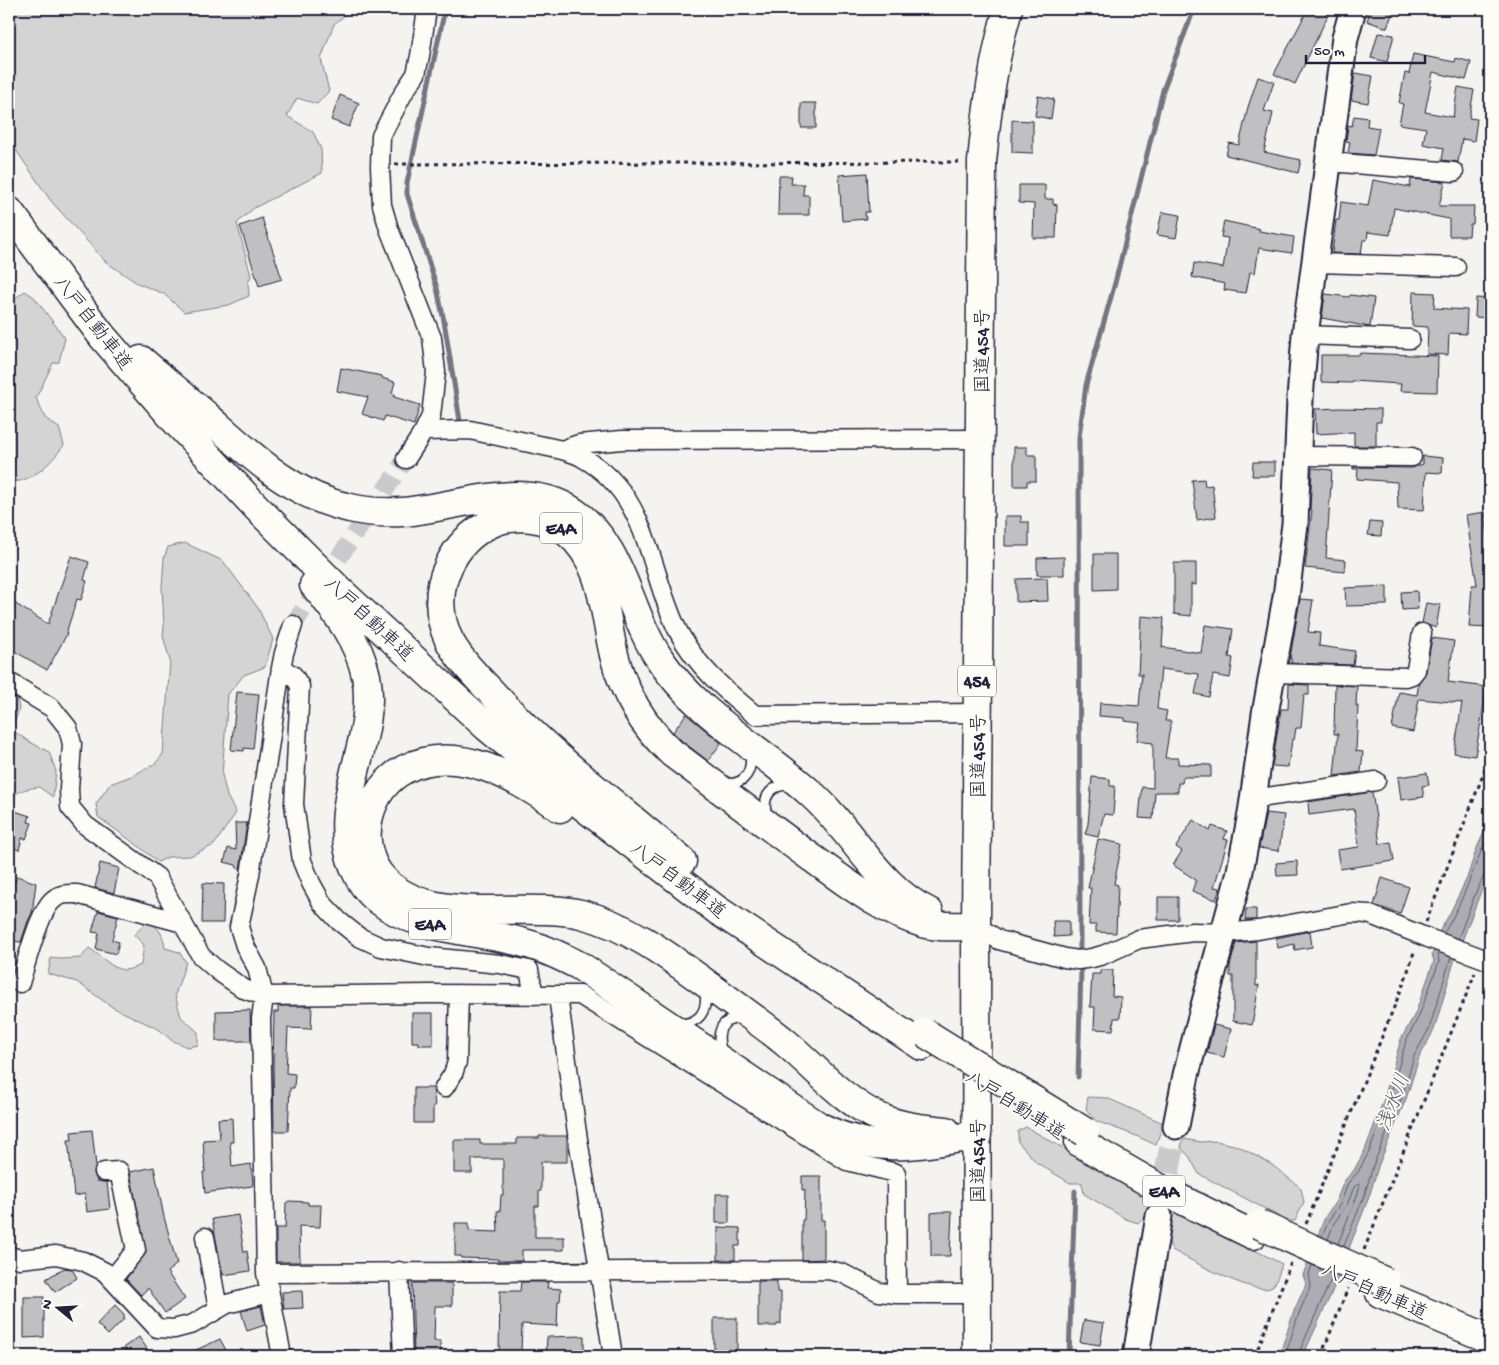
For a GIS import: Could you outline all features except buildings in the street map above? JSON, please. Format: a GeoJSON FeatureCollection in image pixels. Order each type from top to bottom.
{"type":"FeatureCollection","features":[{"type":"Feature","properties":{"kind":"highway","name":"国道454号"},"geometry":{"type":"LineString","coordinates":[[977,1356],[976,926],[982,162],[987,104],[998,44],[1008,9]]}},
{"type":"Feature","properties":{"kind":"highway","name":"八戸自動車道"},"geometry":{"type":"LineString","coordinates":[[13,217],[131,352],[269,502],[346,579],[480,705],[606,809],[745,915],[923,1040]]}},
{"type":"Feature","properties":{"kind":"highway","name":"八戸自動車道"},"geometry":{"type":"LineString","coordinates":[[13,217],[102,336],[180,426],[260,511],[338,588],[487,727],[584,807],[717,910],[923,1040],[1082,1137],[1166,1192],[1383,1287],[1490,1339]]}},
{"type":"Feature","properties":{"kind":"highway","name":"E4A"},"geometry":{"type":"LineString","coordinates":[[131,352],[264,467],[294,487],[347,508],[374,512],[402,512],[510,496],[542,499],[571,510],[593,529],[610,554],[649,642],[668,671],[691,696],[744,741],[810,792],[906,899],[929,912],[976,926]]}},
{"type":"Feature","properties":{"kind":"highway","name":"E4A"},"geometry":{"type":"LineString","coordinates":[[180,426],[218,478],[320,593],[338,616],[350,634],[363,663],[366,677],[367,708],[346,812],[345,831],[351,862],[366,889],[377,899],[390,908],[422,922],[525,943],[562,957],[595,975],[820,1127],[838,1136],[856,1141],[887,1145],[916,1146],[977,1135]]}},
{"type":"Feature","properties":{"kind":"highway","name":"E4A"},"geometry":{"type":"LineString","coordinates":[[745,915],[524,727],[458,655],[442,624],[440,606],[441,587],[452,558],[472,534],[484,526],[497,521],[518,517],[539,519],[566,530],[584,550],[596,575],[615,657],[631,700],[642,720],[657,739],[776,831],[848,883],[891,910],[925,923],[940,926],[976,926]]}},
{"type":"Feature","properties":{"kind":"highway","name":"E4A"},"geometry":{"type":"LineString","coordinates":[[717,910],[638,861],[536,791],[513,778],[474,764],[442,760],[426,761],[398,772],[379,793],[368,819],[366,834],[367,848],[371,861],[378,873],[398,892],[426,904],[444,907],[551,910],[589,916],[630,933],[699,979],[785,1041],[846,1097],[881,1118],[909,1126],[977,1135]]}},
{"type":"Feature","properties":{"kind":"highway","name":"八戸自動車道"},"geometry":{"type":"LineString","coordinates":[[1383,1287],[1490,1326]]}},
{"type":"Feature","properties":{"kind":"street"},"geometry":{"type":"LineString","coordinates":[[406,458],[424,431],[431,416],[436,372],[432,338],[388,229],[382,205],[381,136],[404,92],[416,74],[427,9]]}},
{"type":"Feature","properties":{"kind":"street"},"geometry":{"type":"LineString","coordinates":[[1176,1126],[1191,1057],[1239,876],[1253,799],[1265,714],[1274,673],[1294,533],[1305,335],[1345,38],[1353,9]]}},
{"type":"Feature","properties":{"kind":"street"},"geometry":{"type":"LineString","coordinates":[[1329,162],[1454,172]]}},
{"type":"Feature","properties":{"kind":"street"},"geometry":{"type":"LineString","coordinates":[[1315,263],[1456,267]]}},
{"type":"Feature","properties":{"kind":"street"},"geometry":{"type":"LineString","coordinates":[[1305,335],[1410,339]]}},
{"type":"Feature","properties":{"kind":"street"},"geometry":{"type":"LineString","coordinates":[[424,431],[470,430],[562,450],[582,458],[596,467],[624,494],[635,513],[646,536],[669,610],[692,655],[718,684],[755,715],[977,713]]}},
{"type":"Feature","properties":{"kind":"street"},"geometry":{"type":"LineString","coordinates":[[562,450],[579,444],[622,440],[981,439]]}},
{"type":"Feature","properties":{"kind":"street"},"geometry":{"type":"LineString","coordinates":[[1298,456],[1412,457]]}},
{"type":"Feature","properties":{"kind":"street"},"geometry":{"type":"LineString","coordinates":[[282,1356],[266,1273],[260,1019],[264,996],[257,968],[245,946],[239,927],[250,875],[281,668],[293,625]]}},
{"type":"Feature","properties":{"kind":"street"},"geometry":{"type":"LineString","coordinates":[[1274,673],[1406,677],[1412,675],[1416,670],[1422,634]]}},
{"type":"Feature","properties":{"kind":"street"},"geometry":{"type":"LineString","coordinates":[[281,668],[294,675],[300,686],[294,804],[302,861],[322,903],[338,921],[359,937],[381,947],[430,957],[500,964],[529,970],[534,995]]}},
{"type":"Feature","properties":{"kind":"street"},"geometry":{"type":"LineString","coordinates":[[9,682],[52,708],[68,728],[72,744],[69,789],[70,807],[85,825],[96,834],[157,876],[201,956],[244,990],[264,996],[459,994],[580,996],[847,1162],[896,1173],[897,1294]]}},
{"type":"Feature","properties":{"kind":"street"},"geometry":{"type":"LineString","coordinates":[[1253,799],[1376,781]]}},
{"type":"Feature","properties":{"kind":"street"},"geometry":{"type":"LineString","coordinates":[[20,983],[48,905],[54,899],[64,894],[77,894],[183,923]]}},
{"type":"Feature","properties":{"kind":"street"},"geometry":{"type":"LineString","coordinates":[[976,926],[999,940],[1078,960],[1097,956],[1139,939],[1193,932],[1224,933],[1258,930],[1351,913],[1368,914],[1481,958]]}},
{"type":"Feature","properties":{"kind":"street"},"geometry":{"type":"LineString","coordinates":[[444,1088],[453,1074],[457,1062],[459,994]]}},
{"type":"Feature","properties":{"kind":"street"},"geometry":{"type":"LineString","coordinates":[[558,996],[577,1134],[613,1356]]}},
{"type":"Feature","properties":{"kind":"street"},"geometry":{"type":"LineString","coordinates":[[104,1172],[119,1170],[136,1250],[112,1280]]}},
{"type":"Feature","properties":{"kind":"street"},"geometry":{"type":"LineString","coordinates":[[1136,1356],[1159,1216]]}},
{"type":"Feature","properties":{"kind":"street"},"geometry":{"type":"LineString","coordinates":[[205,1237],[218,1309]]}},
{"type":"Feature","properties":{"kind":"street"},"geometry":{"type":"LineString","coordinates":[[9,1256],[20,1259],[56,1255],[83,1261],[105,1272],[157,1328],[174,1329],[192,1324],[227,1304],[269,1293]]}},
{"type":"Feature","properties":{"kind":"street"},"geometry":{"type":"LineString","coordinates":[[266,1273],[828,1270],[842,1274],[879,1292],[897,1294],[976,1294]]}},
{"type":"Feature","properties":{"kind":"street"},"geometry":{"type":"LineString","coordinates":[[399,1271],[403,1356]]}},
{"type":"Feature","properties":{"kind":"lane"},"geometry":{"type":"LineString","coordinates":[[704,777],[727,784],[736,784],[743,780],[749,773],[751,763],[750,753],[744,741]]}},
{"type":"Feature","properties":{"kind":"lane"},"geometry":{"type":"LineString","coordinates":[[776,831],[767,818],[764,808],[766,797],[771,790],[778,786],[788,785],[810,792]]}},
{"type":"Feature","properties":{"kind":"lane"},"geometry":{"type":"LineString","coordinates":[[661,1020],[688,1024],[702,1015],[706,998],[705,990],[699,979]]}},
{"type":"Feature","properties":{"kind":"lane"},"geometry":{"type":"LineString","coordinates":[[738,1071],[724,1056],[719,1046],[718,1037],[721,1029],[726,1022],[732,1019],[741,1019],[760,1024]]}},
{"type":"Feature","properties":{"kind":"path"},"geometry":{"type":"LineString","coordinates":[[380,167],[398,164],[982,162]]}},
{"type":"Feature","properties":{"kind":"path"},"geometry":{"type":"LineString","coordinates":[[1303,1233],[1404,980],[1424,937],[1435,900],[1490,757]]}},
{"type":"Feature","properties":{"kind":"path"},"geometry":{"type":"LineString","coordinates":[[1362,1254],[1481,958]]}},
{"type":"Feature","properties":{"kind":"path"},"geometry":{"type":"LineString","coordinates":[[1255,1356],[1293,1259]]}},
{"type":"Feature","properties":{"kind":"path"},"geometry":{"type":"LineString","coordinates":[[1321,1356],[1351,1282]]}},
{"type":"Feature","properties":{"kind":"shaded area"},"geometry":{"type":"Polygon","coordinates":[[[18,9],[352,9],[334,24],[321,59],[329,91],[317,104],[297,98],[287,116],[313,132],[321,149],[322,173],[254,208],[237,223],[251,276],[248,283],[249,296],[229,305],[184,312],[164,294],[137,283],[106,262],[51,201],[9,140],[9,89],[13,48],[10,26],[18,9]]]}},
{"type":"Feature","properties":{"kind":"shaded area"},"geometry":{"type":"Polygon","coordinates":[[[25,291],[34,297],[65,338],[59,362],[53,363],[36,398],[45,418],[59,428],[64,445],[40,471],[25,479],[9,482],[9,303],[25,291]]]}},
{"type":"Feature","properties":{"kind":"shaded area"},"geometry":{"type":"Polygon","coordinates":[[[185,543],[223,561],[258,608],[273,639],[265,667],[244,675],[228,694],[222,775],[227,796],[236,813],[214,845],[190,856],[168,857],[158,862],[98,817],[96,804],[110,784],[134,775],[156,763],[163,754],[170,661],[163,636],[162,587],[164,558],[168,547],[185,543]]]}},
{"type":"Feature","properties":{"kind":"shaded area"},"geometry":{"type":"Polygon","coordinates":[[[9,691],[17,697],[19,709],[12,730],[49,752],[56,771],[53,797],[39,787],[17,793],[9,805],[9,691]]]}},
{"type":"Feature","properties":{"kind":"shaded area"},"geometry":{"type":"Polygon","coordinates":[[[147,921],[160,932],[165,948],[179,952],[186,962],[175,995],[181,1017],[198,1032],[198,1045],[187,1047],[171,1040],[160,1030],[112,1007],[77,982],[48,974],[51,958],[81,958],[89,948],[119,969],[128,970],[141,965],[144,945],[134,935],[147,921]]]}},
{"type":"Feature","properties":{"kind":"shaded area"},"geometry":{"type":"Polygon","coordinates":[[[1088,1097],[1107,1098],[1163,1123],[1156,1145],[1096,1121],[1086,1109],[1088,1097]]]}},
{"type":"Feature","properties":{"kind":"shaded area"},"geometry":{"type":"Polygon","coordinates":[[[1026,1127],[1139,1191],[1282,1264],[1278,1278],[1270,1288],[1262,1289],[1250,1286],[1221,1275],[1172,1250],[1168,1239],[1166,1222],[1151,1215],[1148,1215],[1138,1223],[1126,1219],[1084,1194],[1082,1183],[1070,1183],[1037,1163],[1018,1142],[1018,1131],[1026,1127]]]}},
{"type":"Feature","properties":{"kind":"shaded area"},"geometry":{"type":"Polygon","coordinates":[[[1183,1139],[1201,1142],[1216,1141],[1238,1146],[1272,1165],[1301,1188],[1304,1202],[1295,1221],[1288,1221],[1199,1174],[1189,1156],[1181,1148],[1183,1139]]]}},
{"type":"Feature","properties":{"kind":"water","name":"浅水川"},"geometry":{"type":"Polygon","coordinates":[[[1490,819],[1490,875],[1480,894],[1454,962],[1434,1030],[1419,1058],[1406,1099],[1379,1164],[1369,1197],[1332,1292],[1303,1356],[1279,1356],[1294,1311],[1306,1284],[1303,1275],[1325,1217],[1336,1201],[1344,1181],[1354,1170],[1365,1150],[1384,1099],[1401,1039],[1415,1014],[1434,961],[1432,955],[1439,932],[1467,878],[1476,850],[1490,819]]]}},
{"type":"Feature","properties":{"kind":"waterway"},"geometry":{"type":"LineString","coordinates":[[445,9],[407,183],[407,194],[437,288],[461,427]]}},
{"type":"Feature","properties":{"kind":"waterway"},"geometry":{"type":"LineString","coordinates":[[1080,952],[1079,437],[1086,385],[1115,283],[1163,90],[1194,9]]}},
{"type":"Feature","properties":{"kind":"waterway"},"geometry":{"type":"LineString","coordinates":[[1078,1077],[1081,969]]}},
{"type":"Feature","properties":{"kind":"waterway"},"geometry":{"type":"LineString","coordinates":[[1069,1356],[1075,1191]]}},
{"type":"Feature","properties":{"kind":"tunnel"},"geometry":{"type":"LineString","coordinates":[[293,625],[406,459]]}},
{"type":"Feature","properties":{"kind":"tunnel"},"geometry":{"type":"LineString","coordinates":[[1160,1209],[1176,1126]]}}]}
